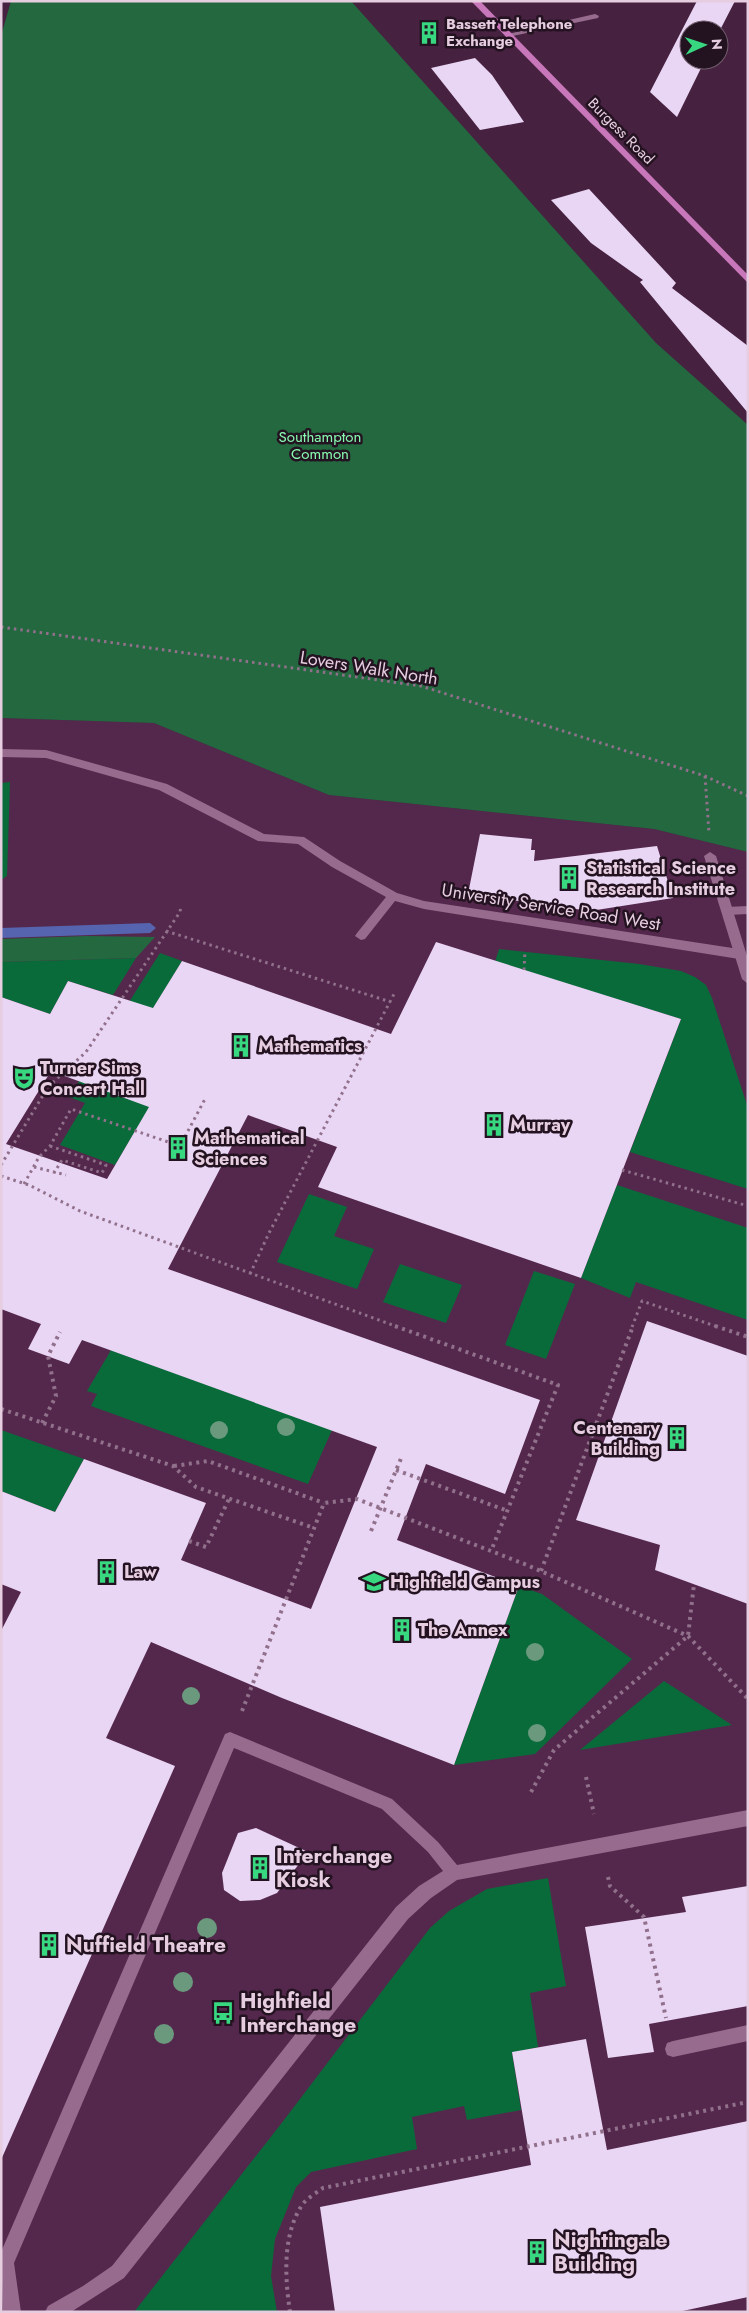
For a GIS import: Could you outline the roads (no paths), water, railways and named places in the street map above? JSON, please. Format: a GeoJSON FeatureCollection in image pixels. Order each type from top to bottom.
{"type":"FeatureCollection","features":[{"type":"Feature","properties":{"kind":"main road","name":"Burgess Road"},"geometry":{"type":"LineString","coordinates":[[475,1],[748,280]]}},
{"type":"Feature","properties":{"kind":"street"},"geometry":{"type":"LineString","coordinates":[[508,36],[595,16]]}},
{"type":"Feature","properties":{"kind":"street","name":"University Service Road West"},"geometry":{"type":"LineString","coordinates":[[1,753],[46,754],[163,787],[262,838],[300,840],[336,864],[393,896],[424,905],[739,954]]}},
{"type":"Feature","properties":{"kind":"street"},"geometry":{"type":"LineString","coordinates":[[710,856],[748,979]]}},
{"type":"Feature","properties":{"kind":"street"},"geometry":{"type":"LineString","coordinates":[[361,936],[393,896]]}},
{"type":"Feature","properties":{"kind":"street"},"geometry":{"type":"LineString","coordinates":[[727,911],[748,910]]}},
{"type":"Feature","properties":{"kind":"street"},"geometry":{"type":"LineString","coordinates":[[12,2312],[5,2263],[230,1739],[387,1804],[433,1847],[454,1873]]}},
{"type":"Feature","properties":{"kind":"street"},"geometry":{"type":"LineString","coordinates":[[54,2312],[89,2292],[118,2272],[402,1913],[425,1892],[454,1873],[748,1818]]}},
{"type":"Feature","properties":{"kind":"street"},"geometry":{"type":"LineString","coordinates":[[673,2049],[748,2033]]}},
{"type":"Feature","properties":{"kind":"waterway"},"geometry":{"type":"LineString","coordinates":[[1,933],[150,928]]}},
{"type":"Feature","properties":{"kind":"place","name":"Bassett Telephone Exchange"},"geometry":{"type":"Point","coordinates":[429,33]}},
{"type":"Feature","properties":{"kind":"place","name":"Statistical Science Research Institute"},"geometry":{"type":"Point","coordinates":[569,878]}},
{"type":"Feature","properties":{"kind":"place","name":"Mathematics"},"geometry":{"type":"Point","coordinates":[241,1046]}},
{"type":"Feature","properties":{"kind":"place","name":"Turner Sims Concert Hall"},"geometry":{"type":"Point","coordinates":[24,1078]}},
{"type":"Feature","properties":{"kind":"place","name":"Murray"},"geometry":{"type":"Point","coordinates":[494,1125]}},
{"type":"Feature","properties":{"kind":"place","name":"Mathematical Sciences"},"geometry":{"type":"Point","coordinates":[178,1148]}},
{"type":"Feature","properties":{"kind":"place","name":"Centenary Building"},"geometry":{"type":"Point","coordinates":[677,1438]}},
{"type":"Feature","properties":{"kind":"place","name":"Law"},"geometry":{"type":"Point","coordinates":[107,1572]}},
{"type":"Feature","properties":{"kind":"place","name":"Highfield Campus"},"geometry":{"type":"Point","coordinates":[374,1582]}},
{"type":"Feature","properties":{"kind":"place","name":"The Annex"},"geometry":{"type":"Point","coordinates":[402,1630]}},
{"type":"Feature","properties":{"kind":"place","name":"Interchange Kiosk"},"geometry":{"type":"Point","coordinates":[260,1868]}},
{"type":"Feature","properties":{"kind":"place","name":"Nuffield Theatre"},"geometry":{"type":"Point","coordinates":[49,1945]}},
{"type":"Feature","properties":{"kind":"place","name":"Highfield Interchange"},"geometry":{"type":"Point","coordinates":[223,2013]}},
{"type":"Feature","properties":{"kind":"place","name":"Nightingale Building"},"geometry":{"type":"Point","coordinates":[537,2252]}},
{"type":"Feature","properties":{"kind":"park label","name":"Southampton Common"},"geometry":{"type":"Point","coordinates":[320,446]}}]}
